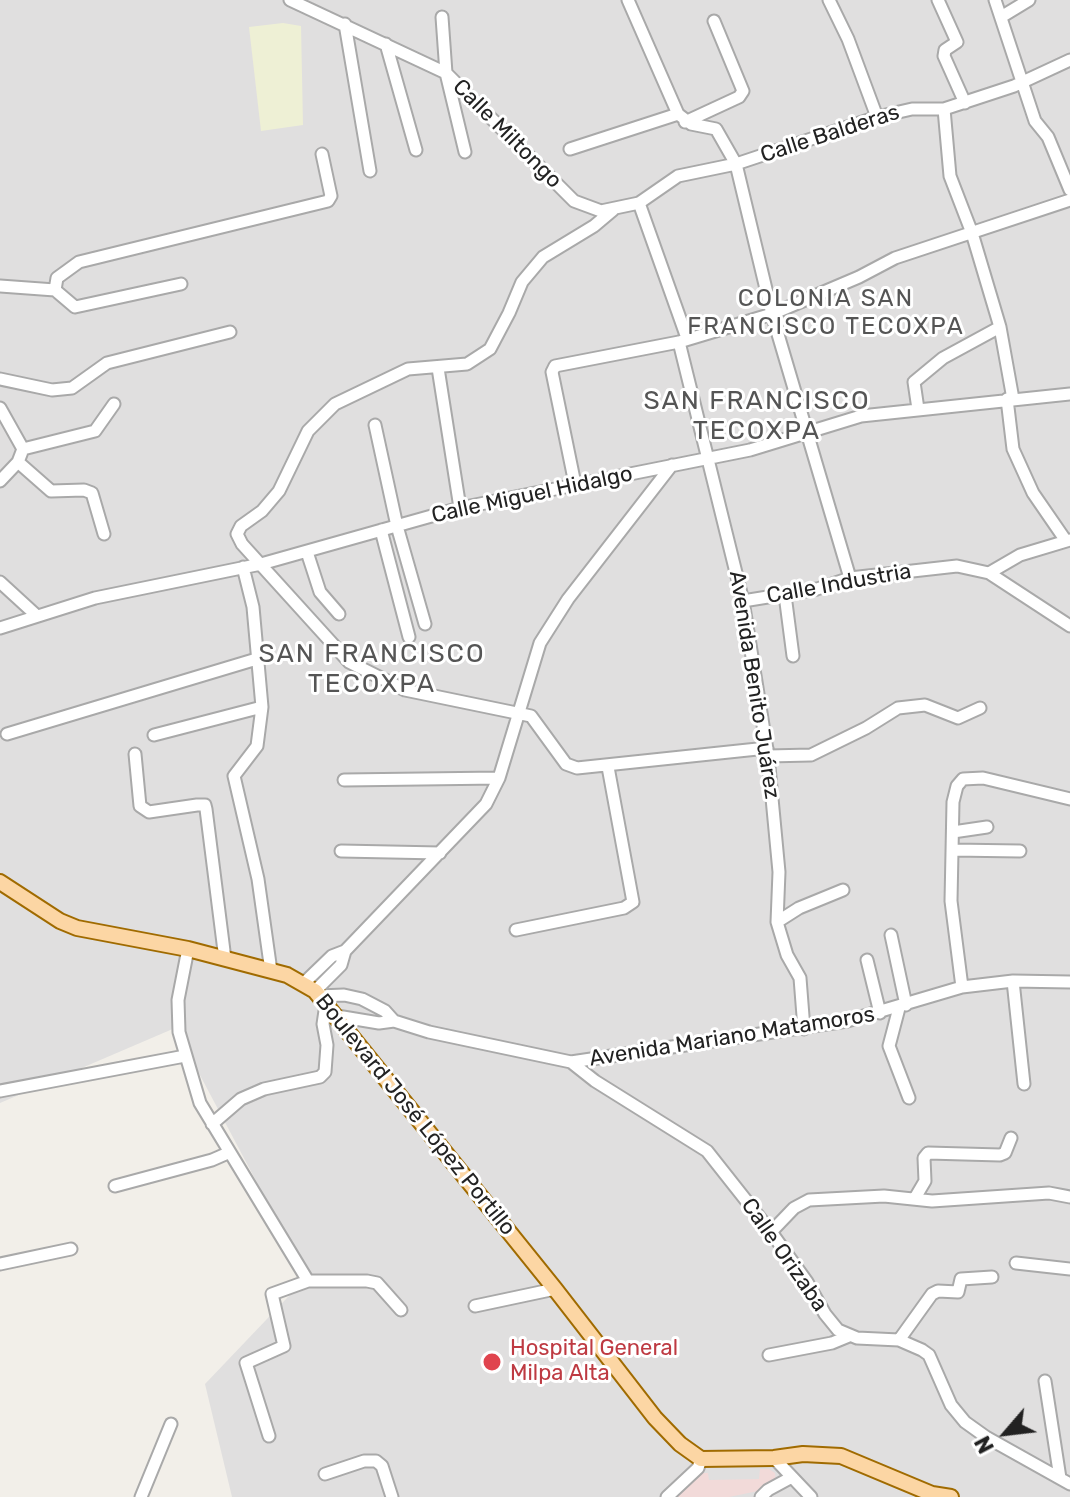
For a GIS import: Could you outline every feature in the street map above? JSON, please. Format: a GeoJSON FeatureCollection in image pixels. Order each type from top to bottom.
{"type":"FeatureCollection","features":[{"type":"Feature","properties":{"kind":"main road","name":"Boulevard José López Portillo"},"geometry":{"type":"LineString","coordinates":[[0,882],[60,921],[77,928],[188,949],[271,971],[316,994],[337,1016],[655,1418],[680,1444],[701,1459]]}},
{"type":"Feature","properties":{"kind":"main road"},"geometry":{"type":"LineString","coordinates":[[701,1459],[774,1458],[803,1454],[841,1456],[933,1496],[951,1497]]}},
{"type":"Feature","properties":{"kind":"street","name":"Calle Miltongo"},"geometry":{"type":"LineString","coordinates":[[290,0],[446,73],[574,201],[589,208],[613,210],[625,204],[639,203]]}},
{"type":"Feature","properties":{"kind":"street"},"geometry":{"type":"LineString","coordinates":[[628,0],[682,118],[716,129],[736,164],[772,314],[850,578]]}},
{"type":"Feature","properties":{"kind":"street"},"geometry":{"type":"LineString","coordinates":[[829,0],[848,39],[877,117]]}},
{"type":"Feature","properties":{"kind":"street"},"geometry":{"type":"LineString","coordinates":[[938,0],[957,42],[945,50],[944,56],[965,103]]}},
{"type":"Feature","properties":{"kind":"street"},"geometry":{"type":"LineString","coordinates":[[995,0],[1035,121],[1048,137],[1070,190]]}},
{"type":"Feature","properties":{"kind":"street"},"geometry":{"type":"LineString","coordinates":[[1001,17],[1029,0]]}},
{"type":"Feature","properties":{"kind":"street"},"geometry":{"type":"LineString","coordinates":[[442,17],[446,73],[465,152]]}},
{"type":"Feature","properties":{"kind":"street"},"geometry":{"type":"LineString","coordinates":[[570,149],[682,118],[739,97],[743,91],[714,21]]}},
{"type":"Feature","properties":{"kind":"street"},"geometry":{"type":"LineString","coordinates":[[345,24],[370,171]]}},
{"type":"Feature","properties":{"kind":"street"},"geometry":{"type":"LineString","coordinates":[[386,44],[416,150]]}},
{"type":"Feature","properties":{"kind":"street","name":"Calle Balderas"},"geometry":{"type":"LineString","coordinates":[[639,203],[678,176],[736,164],[877,117],[912,109],[944,109],[965,103],[1070,60]]}},
{"type":"Feature","properties":{"kind":"street"},"geometry":{"type":"LineString","coordinates":[[944,109],[950,176],[972,233],[1000,327],[1013,449],[1033,493],[1066,541],[1070,556]]}},
{"type":"Feature","properties":{"kind":"street"},"geometry":{"type":"LineString","coordinates":[[55,290],[57,278],[79,262],[328,201],[331,196],[322,154]]}},
{"type":"Feature","properties":{"kind":"street"},"geometry":{"type":"LineString","coordinates":[[575,484],[552,372],[555,366],[683,340],[772,314],[895,258],[1070,200]]}},
{"type":"Feature","properties":{"kind":"street","name":"Avenida Benito Juárez"},"geometry":{"type":"LineString","coordinates":[[639,203],[683,340],[743,601],[767,752],[779,872],[777,922],[787,955],[800,978],[804,1029]]}},
{"type":"Feature","properties":{"kind":"street"},"geometry":{"type":"LineString","coordinates":[[613,210],[594,226],[543,257],[522,282],[490,349],[467,364],[408,369],[335,404],[308,431],[279,491],[262,511],[241,526],[237,534],[242,544],[349,662],[405,690],[485,708],[520,712],[534,718],[566,764],[577,768],[767,752],[811,755],[898,708],[925,705],[958,718],[980,708]]}},
{"type":"Feature","properties":{"kind":"street"},"geometry":{"type":"LineString","coordinates":[[0,286],[55,290],[75,307],[181,284]]}},
{"type":"Feature","properties":{"kind":"street"},"geometry":{"type":"LineString","coordinates":[[918,409],[914,382],[943,358],[1000,327]]}},
{"type":"Feature","properties":{"kind":"street"},"geometry":{"type":"LineString","coordinates":[[0,379],[52,390],[72,388],[107,363],[230,332]]}},
{"type":"Feature","properties":{"kind":"street"},"geometry":{"type":"LineString","coordinates":[[438,368],[460,508]]}},
{"type":"Feature","properties":{"kind":"street","name":"Calle Miguel Hidalgo"},"geometry":{"type":"LineString","coordinates":[[0,628],[95,598],[261,564],[460,508],[750,450],[861,416],[1070,394]]}},
{"type":"Feature","properties":{"kind":"street"},"geometry":{"type":"LineString","coordinates":[[23,449],[95,431],[114,404]]}},
{"type":"Feature","properties":{"kind":"street"},"geometry":{"type":"LineString","coordinates":[[0,408],[23,449]]}},
{"type":"Feature","properties":{"kind":"street"},"geometry":{"type":"LineString","coordinates":[[375,425],[397,526],[425,624]]}},
{"type":"Feature","properties":{"kind":"street"},"geometry":{"type":"LineString","coordinates":[[0,481],[18,462],[23,449]]}},
{"type":"Feature","properties":{"kind":"street"},"geometry":{"type":"LineString","coordinates":[[18,462],[51,491],[84,490],[92,493],[104,534]]}},
{"type":"Feature","properties":{"kind":"street"},"geometry":{"type":"LineString","coordinates":[[212,1124],[241,1099],[264,1089],[320,1077],[325,1072],[327,1045],[316,994],[341,965],[345,951],[486,804],[499,778],[540,643],[568,599],[672,465]]}},
{"type":"Feature","properties":{"kind":"street"},"geometry":{"type":"LineString","coordinates":[[381,530],[409,637]]}},
{"type":"Feature","properties":{"kind":"street"},"geometry":{"type":"LineString","coordinates":[[1066,541],[1020,555],[989,573],[1070,626]]}},
{"type":"Feature","properties":{"kind":"street"},"geometry":{"type":"LineString","coordinates":[[307,552],[320,592],[339,614]]}},
{"type":"Feature","properties":{"kind":"street","name":"Calle Industria"},"geometry":{"type":"LineString","coordinates":[[743,601],[785,595],[850,578],[957,566],[989,573]]}},
{"type":"Feature","properties":{"kind":"street"},"geometry":{"type":"LineString","coordinates":[[243,567],[253,607],[260,658],[262,707],[257,746],[234,776],[258,879],[271,971]]}},
{"type":"Feature","properties":{"kind":"street"},"geometry":{"type":"LineString","coordinates":[[0,582],[36,615]]}},
{"type":"Feature","properties":{"kind":"street"},"geometry":{"type":"LineString","coordinates":[[785,595],[793,656]]}},
{"type":"Feature","properties":{"kind":"street"},"geometry":{"type":"LineString","coordinates":[[7,734],[260,658]]}},
{"type":"Feature","properties":{"kind":"street"},"geometry":{"type":"LineString","coordinates":[[154,735],[262,707]]}},
{"type":"Feature","properties":{"kind":"street"},"geometry":{"type":"LineString","coordinates":[[135,754],[140,806],[149,812],[205,805],[225,959]]}},
{"type":"Feature","properties":{"kind":"street"},"geometry":{"type":"LineString","coordinates":[[516,930],[624,908],[633,902],[608,767]]}},
{"type":"Feature","properties":{"kind":"street"},"geometry":{"type":"LineString","coordinates":[[344,780],[499,778]]}},
{"type":"Feature","properties":{"kind":"street"},"geometry":{"type":"LineString","coordinates":[[962,987],[953,927],[953,802],[957,786],[963,779],[983,778],[1070,799]]}},
{"type":"Feature","properties":{"kind":"street"},"geometry":{"type":"LineString","coordinates":[[953,832],[987,827]]}},
{"type":"Feature","properties":{"kind":"street"},"geometry":{"type":"LineString","coordinates":[[953,850],[1020,851]]}},
{"type":"Feature","properties":{"kind":"street"},"geometry":{"type":"LineString","coordinates":[[341,851],[440,853]]}},
{"type":"Feature","properties":{"kind":"street"},"geometry":{"type":"LineString","coordinates":[[777,922],[799,908],[843,890]]}},
{"type":"Feature","properties":{"kind":"street"},"geometry":{"type":"LineString","coordinates":[[891,935],[903,1006],[889,1046],[909,1098]]}},
{"type":"Feature","properties":{"kind":"street"},"geometry":{"type":"LineString","coordinates":[[188,949],[178,1000],[179,1032],[200,1103],[308,1281]]}},
{"type":"Feature","properties":{"kind":"street"},"geometry":{"type":"LineString","coordinates":[[867,960],[880,1013]]}},
{"type":"Feature","properties":{"kind":"street"},"geometry":{"type":"LineString","coordinates":[[1013,981],[1024,1084]]}},
{"type":"Feature","properties":{"kind":"street","name":"Avenida Mariano Matamoros"},"geometry":{"type":"LineString","coordinates":[[337,1016],[379,1023],[394,1021],[429,1032],[571,1062],[804,1029],[880,1013],[962,987],[1013,981],[1070,982]]}},
{"type":"Feature","properties":{"kind":"street","name":"Avenida Mariano Matamoros"},"geometry":{"type":"LineString","coordinates":[[316,994],[362,999],[385,1011],[394,1021]]}},
{"type":"Feature","properties":{"kind":"street"},"geometry":{"type":"LineString","coordinates":[[0,1091],[185,1056]]}},
{"type":"Feature","properties":{"kind":"street","name":"Calle Orizaba"},"geometry":{"type":"LineString","coordinates":[[571,1062],[595,1081],[707,1151],[807,1282],[830,1323],[849,1336]]}},
{"type":"Feature","properties":{"kind":"street"},"geometry":{"type":"LineString","coordinates":[[915,1198],[925,1181],[924,1158],[928,1153],[1000,1155],[1005,1153],[1011,1138]]}},
{"type":"Feature","properties":{"kind":"street"},"geometry":{"type":"LineString","coordinates":[[115,1186],[228,1153]]}},
{"type":"Feature","properties":{"kind":"street"},"geometry":{"type":"LineString","coordinates":[[771,1232],[794,1208],[809,1200],[884,1196],[932,1201],[1049,1193],[1070,1197]]}},
{"type":"Feature","properties":{"kind":"street"},"geometry":{"type":"LineString","coordinates":[[0,1264],[71,1249]]}},
{"type":"Feature","properties":{"kind":"street"},"geometry":{"type":"LineString","coordinates":[[1016,1263],[1070,1269]]}},
{"type":"Feature","properties":{"kind":"street"},"geometry":{"type":"LineString","coordinates":[[899,1340],[932,1294],[938,1291],[958,1292],[961,1279],[992,1277]]}},
{"type":"Feature","properties":{"kind":"street"},"geometry":{"type":"LineString","coordinates":[[269,1436],[246,1363],[284,1346],[272,1294],[308,1281],[377,1283],[401,1310]]}},
{"type":"Feature","properties":{"kind":"street"},"geometry":{"type":"LineString","coordinates":[[475,1306],[555,1289]]}},
{"type":"Feature","properties":{"kind":"street"},"geometry":{"type":"LineString","coordinates":[[769,1355],[832,1343],[849,1336],[899,1340],[915,1345],[929,1355],[951,1405],[965,1422],[1065,1481]]}},
{"type":"Feature","properties":{"kind":"street"},"geometry":{"type":"LineString","coordinates":[[1045,1381],[1065,1481]]}},
{"type":"Feature","properties":{"kind":"street"},"geometry":{"type":"LineString","coordinates":[[141,1497],[171,1424]]}},
{"type":"Feature","properties":{"kind":"street"},"geometry":{"type":"LineString","coordinates":[[774,1458],[811,1497]]}},
{"type":"Feature","properties":{"kind":"street"},"geometry":{"type":"LineString","coordinates":[[667,1497],[698,1468],[701,1459]]}},
{"type":"Feature","properties":{"kind":"street"},"geometry":{"type":"LineString","coordinates":[[325,1474],[364,1461],[376,1461],[382,1466],[392,1497]]}},
{"type":"Feature","properties":{"kind":"street"},"geometry":{"type":"LineString","coordinates":[[761,1497],[792,1477]]}},
{"type":"Feature","properties":{"kind":"shaded area"},"geometry":{"type":"Polygon","coordinates":[[[0,0],[1070,0],[1070,1497],[232,1497],[205,1384],[307,1277],[175,1028],[0,1103],[0,0]]]}},
{"type":"Feature","properties":{"kind":"shaded area"},"geometry":{"type":"Polygon","coordinates":[[[760,1469],[775,1473],[776,1484],[729,1497],[677,1497],[698,1473],[708,1473],[709,1480],[759,1479],[760,1469]]]}},
{"type":"Feature","properties":{"kind":"green space"},"geometry":{"type":"Polygon","coordinates":[[[283,23],[301,26],[303,125],[261,131],[249,27],[283,23]]]}},
{"type":"Feature","properties":{"kind":"place","name":"Hospital General Milpa Alta"},"geometry":{"type":"Point","coordinates":[492,1362]}},
{"type":"Feature","properties":{"kind":"district","name":"COLONIA SAN FRANCISCO TECOXPA"},"geometry":{"type":"Point","coordinates":[826,313]}},
{"type":"Feature","properties":{"kind":"district","name":"SAN FRANCISCO TECOXPA"},"geometry":{"type":"Point","coordinates":[757,416]}},
{"type":"Feature","properties":{"kind":"district","name":"SAN FRANCISCO TECOXPA"},"geometry":{"type":"Point","coordinates":[372,669]}}]}
